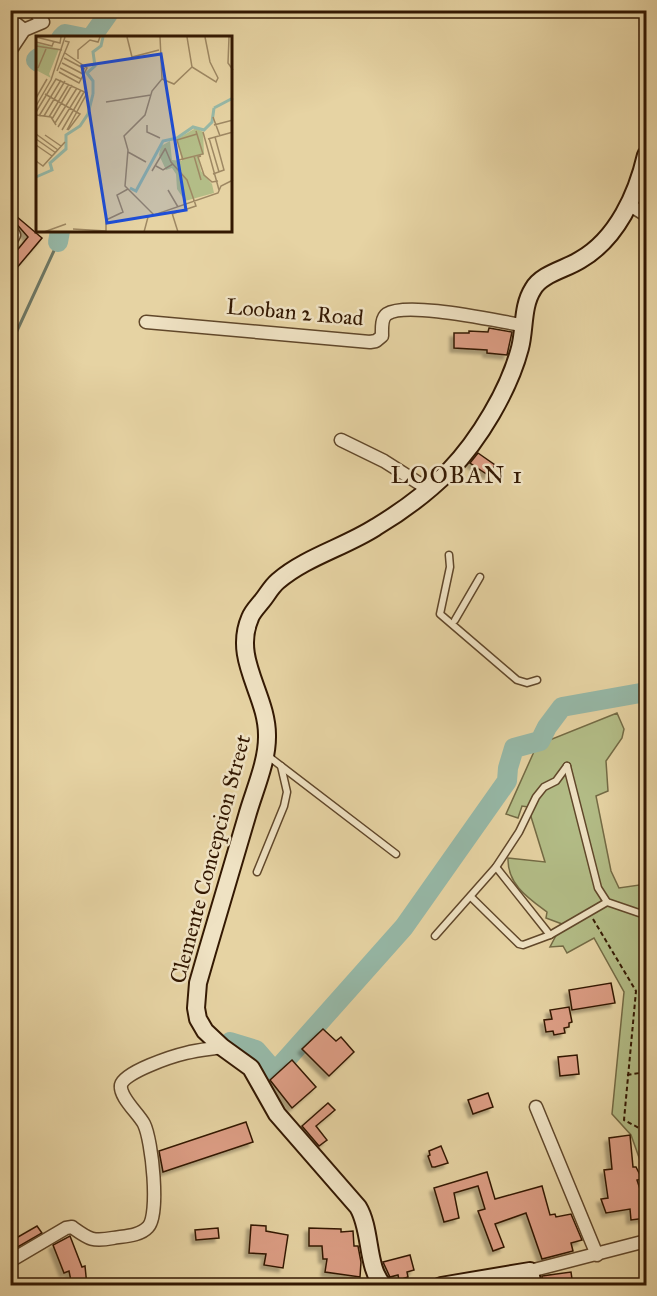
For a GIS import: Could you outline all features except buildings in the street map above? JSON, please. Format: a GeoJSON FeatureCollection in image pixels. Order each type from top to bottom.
{"type":"FeatureCollection","features":[{"type":"Feature","properties":{"kind":"street"},"geometry":{"type":"LineString","coordinates":[[10,51],[24,30],[43,22],[34,10]]}},
{"type":"Feature","properties":{"kind":"street"},"geometry":{"type":"LineString","coordinates":[[10,19],[24,30]]}},
{"type":"Feature","properties":{"kind":"street"},"geometry":{"type":"LineString","coordinates":[[522,325],[533,287],[541,280],[580,261],[605,242],[628,204],[642,174],[646,155]]}},
{"type":"Feature","properties":{"kind":"street"},"geometry":{"type":"LineString","coordinates":[[628,204],[646,215]]}},
{"type":"Feature","properties":{"kind":"street","name":"Looban 2 Road"},"geometry":{"type":"LineString","coordinates":[[146,322],[370,342],[382,336],[386,315],[405,311],[423,309],[522,325]]}},
{"type":"Feature","properties":{"kind":"street","name":"Clemente Concepcion Street"},"geometry":{"type":"LineString","coordinates":[[384,1286],[376,1275],[364,1218],[358,1207],[277,1114],[251,1068],[222,1047],[205,1031],[198,1019],[196,995],[265,754],[267,725],[244,650],[250,618],[276,583],[296,568],[375,528],[428,489],[448,471],[472,443],[492,411],[515,364],[521,345],[522,325]]}},
{"type":"Feature","properties":{"kind":"street"},"geometry":{"type":"LineString","coordinates":[[341,440],[384,461],[428,489]]}},
{"type":"Feature","properties":{"kind":"street"},"geometry":{"type":"LineString","coordinates":[[10,1261],[72,1227],[88,1239],[98,1241],[138,1233],[148,1227],[154,1214],[151,1144],[142,1121],[126,1101],[122,1084],[131,1075],[152,1064],[185,1053],[222,1047]]}},
{"type":"Feature","properties":{"kind":"street"},"geometry":{"type":"LineString","coordinates":[[536,1107],[597,1255]]}},
{"type":"Feature","properties":{"kind":"street"},"geometry":{"type":"LineString","coordinates":[[441,1286],[531,1278],[646,1241]]}},
{"type":"Feature","properties":{"kind":"lane"},"geometry":{"type":"LineString","coordinates":[[449,555],[450,567],[440,614],[517,680],[527,683],[537,680]]}},
{"type":"Feature","properties":{"kind":"lane"},"geometry":{"type":"LineString","coordinates":[[455,620],[480,577]]}},
{"type":"Feature","properties":{"kind":"lane"},"geometry":{"type":"LineString","coordinates":[[265,754],[396,854]]}},
{"type":"Feature","properties":{"kind":"lane"},"geometry":{"type":"LineString","coordinates":[[257,872],[286,799],[287,792],[281,766]]}},
{"type":"Feature","properties":{"kind":"lane"},"geometry":{"type":"LineString","coordinates":[[435,936],[496,867],[519,832],[536,797],[544,787],[556,781],[567,766],[598,888],[608,902],[645,915],[646,919]]}},
{"type":"Feature","properties":{"kind":"lane"},"geometry":{"type":"LineString","coordinates":[[496,867],[550,934]]}},
{"type":"Feature","properties":{"kind":"lane"},"geometry":{"type":"LineString","coordinates":[[471,897],[519,944],[527,945],[608,902]]}},
{"type":"Feature","properties":{"kind":"path"},"geometry":{"type":"LineString","coordinates":[[589,913],[636,991],[624,1120],[639,1128],[646,1148]]}},
{"type":"Feature","properties":{"kind":"path"},"geometry":{"type":"LineString","coordinates":[[627,1075],[646,1072]]}},
{"type":"Feature","properties":{"kind":"green space"},"geometry":{"type":"Polygon","coordinates":[[[617,713],[624,729],[622,738],[606,761],[608,791],[596,796],[611,871],[619,888],[646,884],[646,1177],[631,1135],[612,1114],[624,992],[594,938],[567,953],[563,946],[550,947],[562,924],[546,918],[547,912],[520,890],[511,875],[508,858],[545,862],[528,807],[522,806],[518,818],[506,814],[537,745],[617,713]]]}},
{"type":"Feature","properties":{"kind":"waterway"},"geometry":{"type":"LineString","coordinates":[[92,36],[108,14],[108,10]]}},
{"type":"Feature","properties":{"kind":"waterway"},"geometry":{"type":"LineString","coordinates":[[63,36],[65,34],[75,36]]}},
{"type":"Feature","properties":{"kind":"waterway"},"geometry":{"type":"LineString","coordinates":[[58,242],[60,232]]}},
{"type":"Feature","properties":{"kind":"waterway"},"geometry":{"type":"LineString","coordinates":[[10,346],[58,242]]}},
{"type":"Feature","properties":{"kind":"waterway"},"geometry":{"type":"LineString","coordinates":[[230,1042],[256,1050],[275,1072],[404,927],[507,781],[514,748],[540,741],[562,707],[646,692]]}},
{"type":"Feature","properties":{"kind":"district","name":"LOOBAN 1"},"geometry":{"type":"Point","coordinates":[457,475]}}]}
